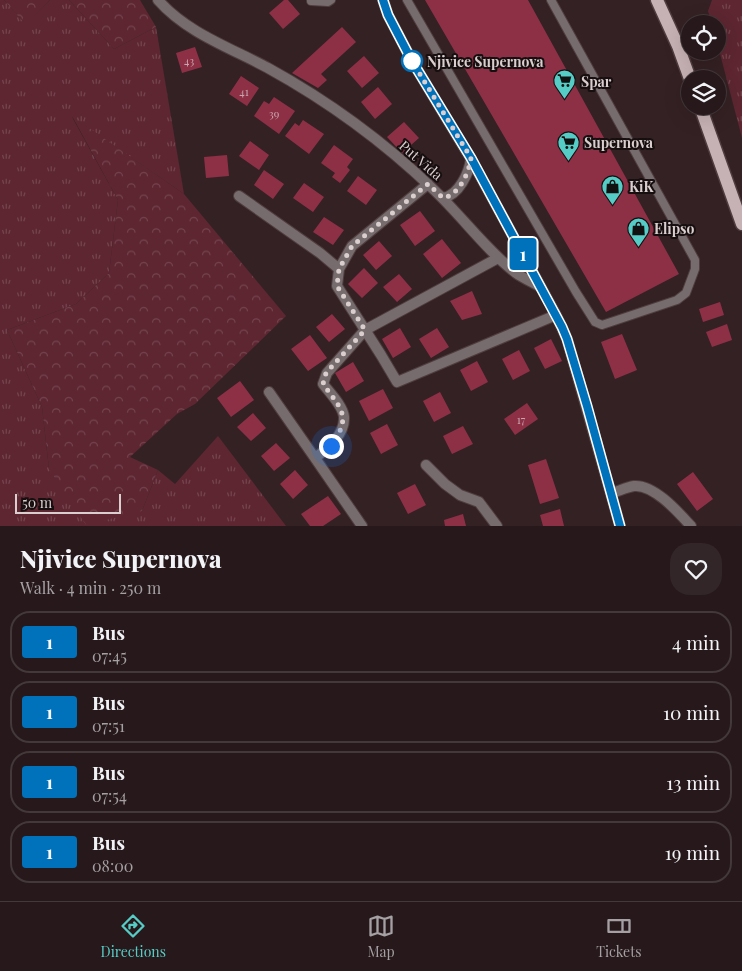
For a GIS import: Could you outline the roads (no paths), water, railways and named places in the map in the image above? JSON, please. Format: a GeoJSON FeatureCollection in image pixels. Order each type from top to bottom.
{"type":"FeatureCollection","features":[{"type":"Feature","properties":{"kind":"main road"},"geometry":{"type":"LineString","coordinates":[[657,0],[687,70]]}},
{"type":"Feature","properties":{"kind":"main road"},"geometry":{"type":"LineString","coordinates":[[703,115],[742,224]]}},
{"type":"Feature","properties":{"kind":"street","name":"Put Vida"},"geometry":{"type":"LineString","coordinates":[[158,0],[180,20],[209,38],[313,94],[371,135],[443,198],[498,258],[517,274],[540,286]]}},
{"type":"Feature","properties":{"kind":"street"},"geometry":{"type":"LineString","coordinates":[[384,0],[388,15],[412,61],[471,158],[556,315],[567,339],[620,526]]}},
{"type":"Feature","properties":{"kind":"street"},"geometry":{"type":"LineString","coordinates":[[443,198],[448,197],[454,192],[462,182],[470,167],[471,158]]}},
{"type":"Feature","properties":{"kind":"street"},"geometry":{"type":"LineString","coordinates":[[428,184],[352,246],[339,269],[337,286],[396,382],[556,315]]}},
{"type":"Feature","properties":{"kind":"street"},"geometry":{"type":"LineString","coordinates":[[239,196],[320,253],[339,269]]}},
{"type":"Feature","properties":{"kind":"street"},"geometry":{"type":"LineString","coordinates":[[315,458],[331,446],[340,432],[344,417],[341,408],[323,384],[326,373],[365,330],[498,258]]}},
{"type":"Feature","properties":{"kind":"street"},"geometry":{"type":"LineString","coordinates":[[269,392],[362,526]]}},
{"type":"Feature","properties":{"kind":"street"},"geometry":{"type":"LineString","coordinates":[[426,465],[445,484],[460,495],[479,502],[497,526]]}},
{"type":"Feature","properties":{"kind":"street"},"geometry":{"type":"LineString","coordinates":[[612,494],[635,486],[651,490],[673,507],[691,526]]}},
{"type":"Feature","properties":{"kind":"lane"},"geometry":{"type":"LineString","coordinates":[[311,1],[328,2],[331,0]]}},
{"type":"Feature","properties":{"kind":"lane"},"geometry":{"type":"LineString","coordinates":[[406,0],[594,322],[602,325],[676,300],[686,293],[695,269],[695,260],[551,0]]}},
{"type":"Feature","properties":{"kind":"place","name":"Njivice Supernova"},"geometry":{"type":"Point","coordinates":[412,61]}},
{"type":"Feature","properties":{"kind":"place","name":"Spar"},"geometry":{"type":"Point","coordinates":[565,100]}},
{"type":"Feature","properties":{"kind":"place","name":"Supernova"},"geometry":{"type":"Point","coordinates":[568,161]}},
{"type":"Feature","properties":{"kind":"place","name":"KiK"},"geometry":{"type":"Point","coordinates":[613,205]}},
{"type":"Feature","properties":{"kind":"place","name":"Elipso"},"geometry":{"type":"Point","coordinates":[638,247]}}]}
